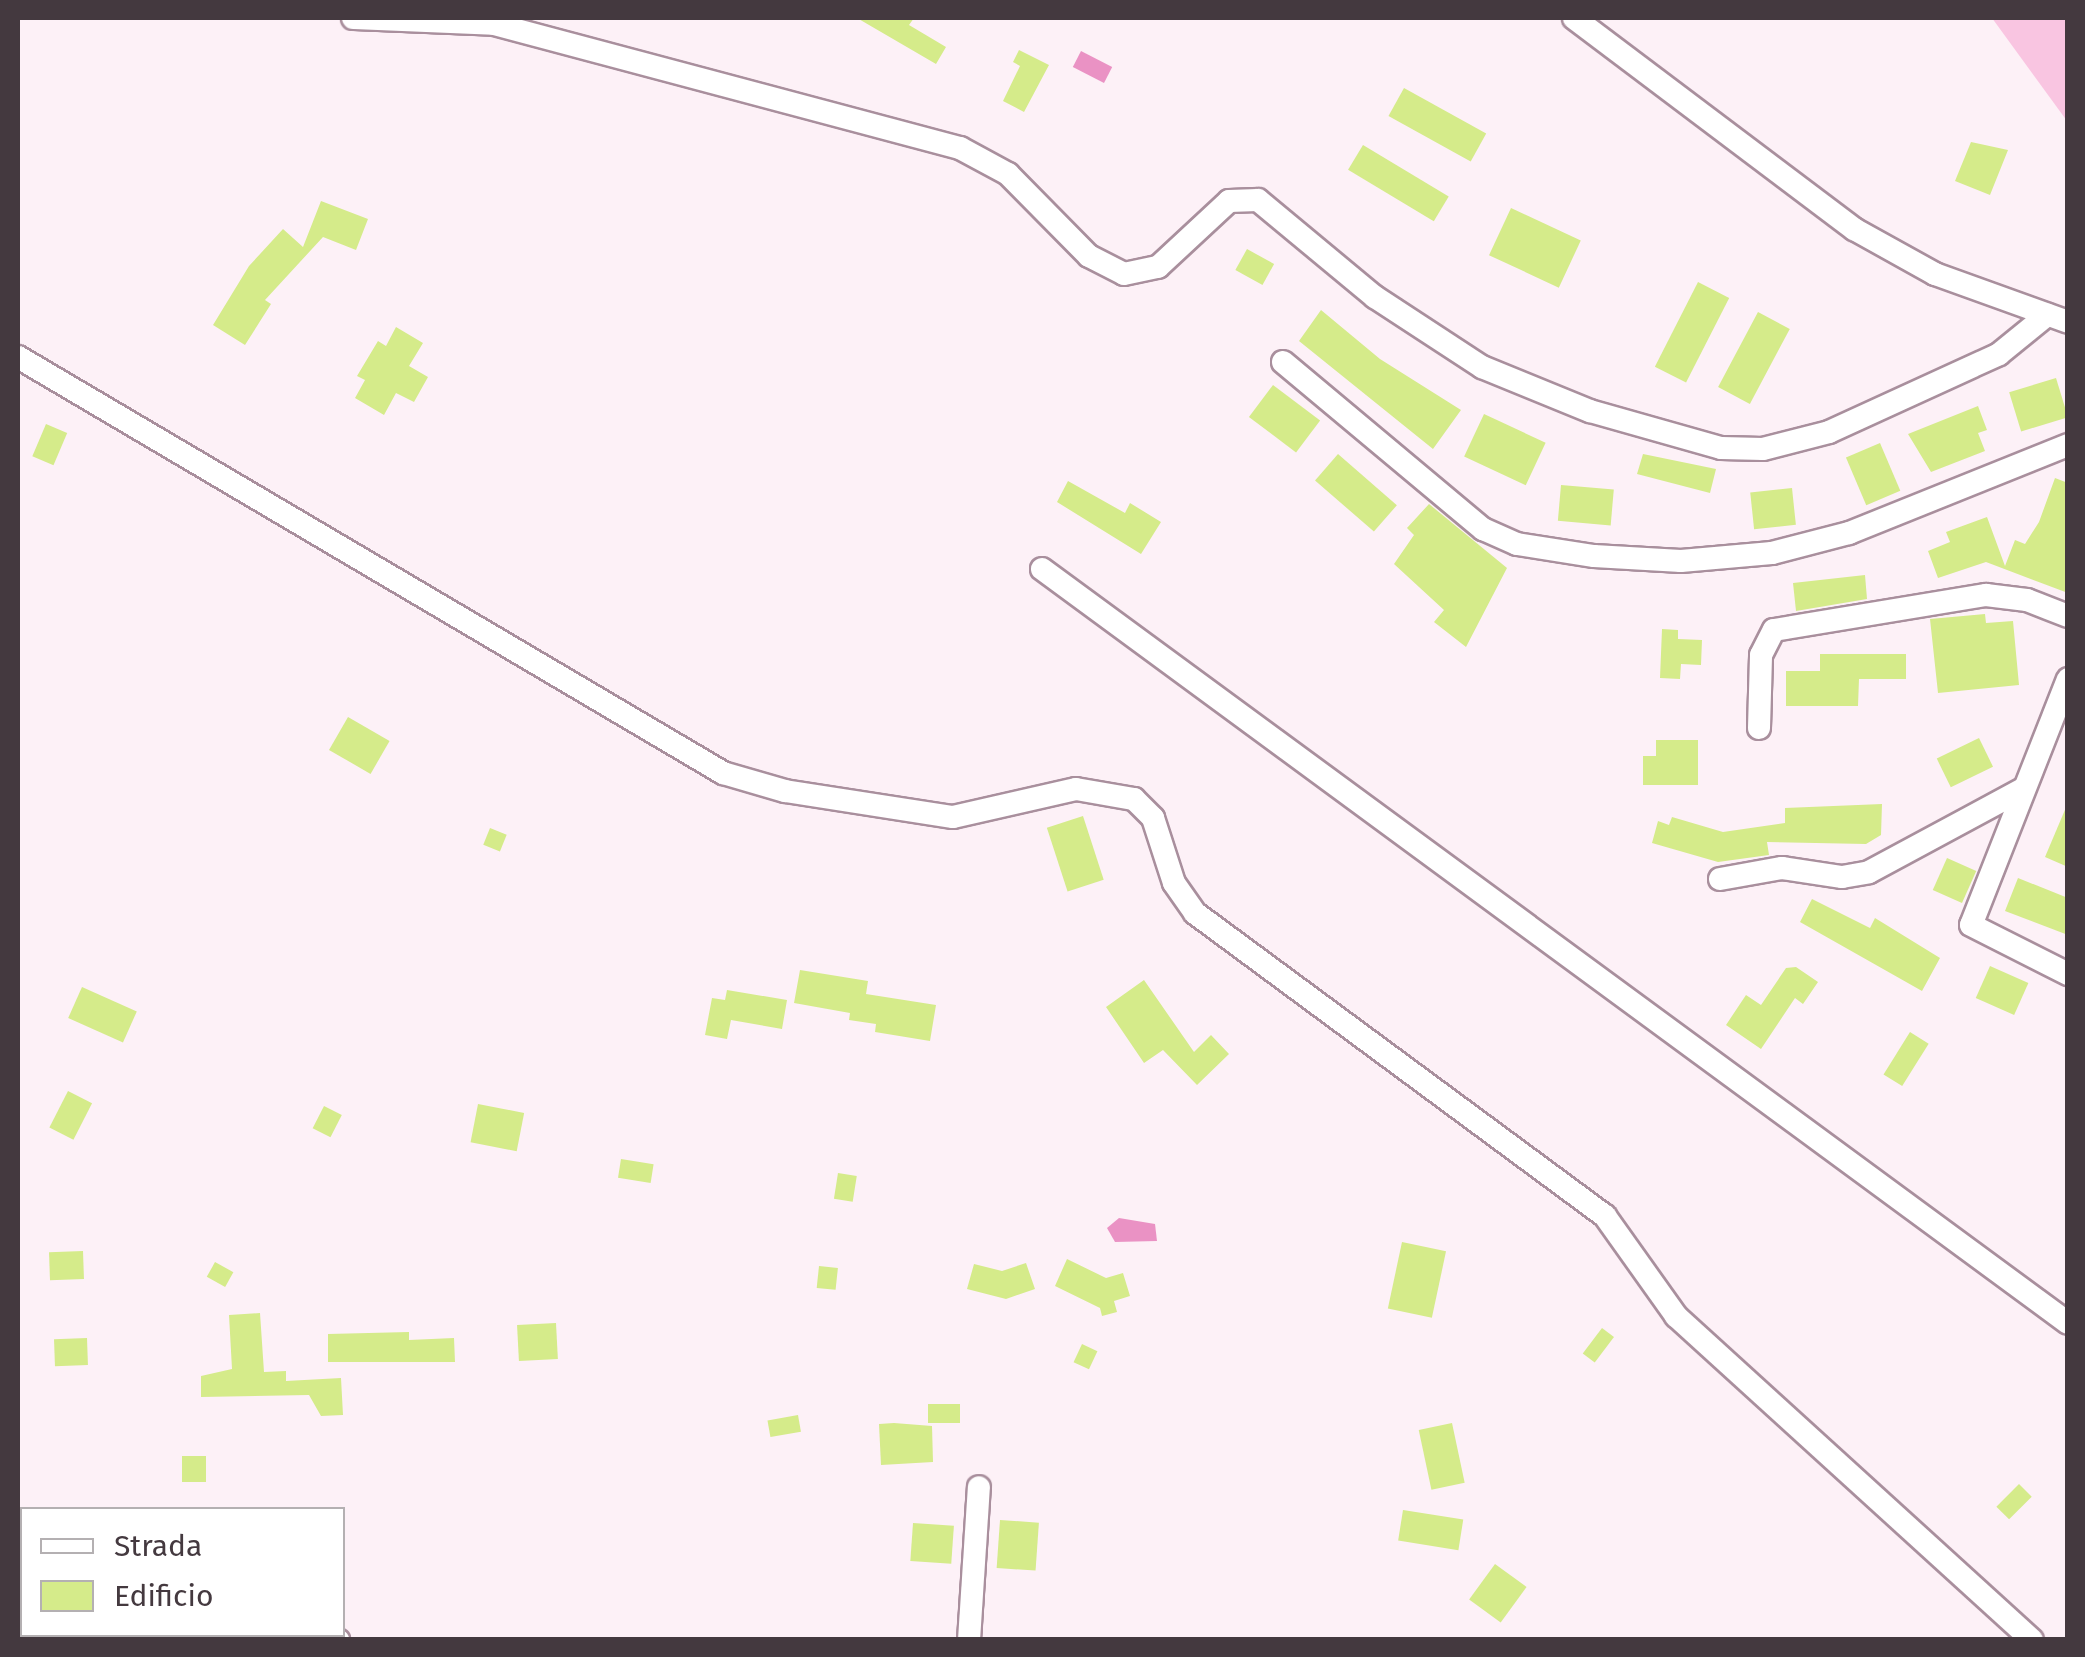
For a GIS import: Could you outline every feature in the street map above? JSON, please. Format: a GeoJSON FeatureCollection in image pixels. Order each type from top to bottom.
{"type":"FeatureCollection","features":[{"type":"Feature","properties":{"kind":"street"},"geometry":{"type":"LineString","coordinates":[[353,18],[492,21],[960,148],[1008,174],[1089,256],[1124,274],[1158,267],[1229,201],[1258,200],[1375,297],[1482,367],[1590,412],[1721,448],[1763,449],[1829,432],[1999,354],[2057,319]]}},
{"type":"Feature","properties":{"kind":"street"},"geometry":{"type":"LineString","coordinates":[[1574,18],[1854,229],[1935,274],[2057,319]]}},
{"type":"Feature","properties":{"kind":"street"},"geometry":{"type":"LineString","coordinates":[[18,358],[681,753],[734,777],[953,817],[1076,789],[1134,799],[1153,818],[1174,884],[1195,913],[1605,1216],[1683,1322],[2032,1640]]}},
{"type":"Feature","properties":{"kind":"street"},"geometry":{"type":"LineString","coordinates":[[1282,362],[1490,533],[1526,546],[1594,556],[1681,561],[1772,553],[1850,533],[2068,445]]}},
{"type":"Feature","properties":{"kind":"street"},"geometry":{"type":"LineString","coordinates":[[1042,570],[2068,1323]]}},
{"type":"Feature","properties":{"kind":"street"},"geometry":{"type":"LineString","coordinates":[[1759,728],[1762,655],[1774,630],[1986,595],[2027,600],[2068,616]]}},
{"type":"Feature","properties":{"kind":"street"},"geometry":{"type":"LineString","coordinates":[[2068,679],[1972,926],[2068,974]]}},
{"type":"Feature","properties":{"kind":"street"},"geometry":{"type":"LineString","coordinates":[[1720,879],[1782,868],[1842,876],[1869,872],[1922,838],[1984,814],[2023,790]]}},
{"type":"Feature","properties":{"kind":"street"},"geometry":{"type":"LineString","coordinates":[[970,1640],[979,1487]]}},
{"type":"Feature","properties":{"kind":"shaded area"},"geometry":{"type":"Polygon","coordinates":[[[1992,18],[2067,18],[2067,121],[1992,18]]]}},
{"type":"Feature","properties":{"kind":"shaded area"},"geometry":{"type":"Polygon","coordinates":[[[1081,51],[1112,67],[1104,83],[1073,67],[1081,51]]]}},
{"type":"Feature","properties":{"kind":"shaded area"},"geometry":{"type":"Polygon","coordinates":[[[1119,1218],[1155,1224],[1157,1241],[1115,1242],[1107,1228],[1119,1218]]]}},
{"type":"Feature","properties":{"kind":"building"},"geometry":{"type":"Polygon","coordinates":[[[857,18],[914,18],[909,25],[946,47],[936,64],[857,18]]]}},
{"type":"Feature","properties":{"kind":"building"},"geometry":{"type":"Polygon","coordinates":[[[1019,50],[1049,65],[1024,112],[1003,101],[1020,66],[1013,62],[1019,50]]]}},
{"type":"Feature","properties":{"kind":"building"},"geometry":{"type":"Polygon","coordinates":[[[1404,88],[1486,134],[1471,162],[1388,116],[1404,88]]]}},
{"type":"Feature","properties":{"kind":"building"},"geometry":{"type":"Polygon","coordinates":[[[1971,142],[2008,150],[1990,195],[1955,181],[1971,142]]]}},
{"type":"Feature","properties":{"kind":"building"},"geometry":{"type":"Polygon","coordinates":[[[1363,145],[1449,197],[1434,221],[1348,170],[1363,145]]]}},
{"type":"Feature","properties":{"kind":"building"},"geometry":{"type":"Polygon","coordinates":[[[321,201],[368,219],[356,250],[323,237],[265,300],[271,304],[245,345],[213,325],[249,266],[283,229],[303,247],[321,201]]]}},
{"type":"Feature","properties":{"kind":"building"},"geometry":{"type":"Polygon","coordinates":[[[1511,208],[1581,241],[1559,288],[1489,255],[1511,208]]]}},
{"type":"Feature","properties":{"kind":"building"},"geometry":{"type":"Polygon","coordinates":[[[1247,249],[1274,264],[1262,285],[1235,270],[1247,249]]]}},
{"type":"Feature","properties":{"kind":"building"},"geometry":{"type":"Polygon","coordinates":[[[1698,282],[1729,298],[1686,383],[1655,367],[1698,282]]]}},
{"type":"Feature","properties":{"kind":"building"},"geometry":{"type":"Polygon","coordinates":[[[1321,310],[1380,359],[1461,410],[1433,449],[1299,341],[1321,310]]]}},
{"type":"Feature","properties":{"kind":"building"},"geometry":{"type":"Polygon","coordinates":[[[1758,312],[1790,329],[1750,404],[1718,387],[1758,312]]]}},
{"type":"Feature","properties":{"kind":"building"},"geometry":{"type":"Polygon","coordinates":[[[396,327],[423,343],[409,366],[428,377],[414,402],[396,393],[384,415],[355,398],[365,380],[357,376],[378,341],[386,346],[396,327]]]}},
{"type":"Feature","properties":{"kind":"building"},"geometry":{"type":"Polygon","coordinates":[[[2056,378],[2068,417],[2021,432],[2009,392],[2056,378]]]}},
{"type":"Feature","properties":{"kind":"building"},"geometry":{"type":"Polygon","coordinates":[[[1273,385],[1320,421],[1296,452],[1249,417],[1273,385]]]}},
{"type":"Feature","properties":{"kind":"building"},"geometry":{"type":"Polygon","coordinates":[[[1978,406],[1987,430],[1978,433],[1985,451],[1931,472],[1908,434],[1978,406]]]}},
{"type":"Feature","properties":{"kind":"building"},"geometry":{"type":"Polygon","coordinates":[[[1484,414],[1546,443],[1526,485],[1464,457],[1484,414]]]}},
{"type":"Feature","properties":{"kind":"building"},"geometry":{"type":"Polygon","coordinates":[[[46,424],[67,433],[53,465],[32,456],[46,424]]]}},
{"type":"Feature","properties":{"kind":"building"},"geometry":{"type":"Polygon","coordinates":[[[1880,443],[1900,491],[1866,505],[1846,457],[1880,443]]]}},
{"type":"Feature","properties":{"kind":"building"},"geometry":{"type":"Polygon","coordinates":[[[1338,454],[1397,505],[1374,532],[1315,480],[1338,454]]]}},
{"type":"Feature","properties":{"kind":"building"},"geometry":{"type":"Polygon","coordinates":[[[1643,454],[1716,469],[1710,493],[1637,474],[1643,454]]]}},
{"type":"Feature","properties":{"kind":"building"},"geometry":{"type":"Polygon","coordinates":[[[2055,478],[2068,483],[2068,593],[1986,562],[1938,578],[1928,551],[1950,542],[1946,532],[1987,517],[2005,566],[2015,540],[2025,544],[2039,522],[2055,478]]]}},
{"type":"Feature","properties":{"kind":"building"},"geometry":{"type":"Polygon","coordinates":[[[1068,481],[1125,513],[1130,503],[1161,522],[1141,554],[1057,502],[1068,481]]]}},
{"type":"Feature","properties":{"kind":"building"},"geometry":{"type":"Polygon","coordinates":[[[1561,485],[1614,490],[1611,525],[1558,521],[1561,485]]]}},
{"type":"Feature","properties":{"kind":"building"},"geometry":{"type":"Polygon","coordinates":[[[1792,488],[1796,525],[1754,529],[1750,492],[1792,488]]]}},
{"type":"Feature","properties":{"kind":"building"},"geometry":{"type":"Polygon","coordinates":[[[1429,504],[1507,568],[1466,647],[1434,622],[1444,610],[1394,564],[1414,535],[1407,528],[1429,504]]]}},
{"type":"Feature","properties":{"kind":"building"},"geometry":{"type":"Polygon","coordinates":[[[1865,575],[1867,599],[1796,611],[1793,583],[1865,575]]]}},
{"type":"Feature","properties":{"kind":"building"},"geometry":{"type":"Polygon","coordinates":[[[1985,614],[1986,623],[2013,621],[2019,685],[1938,693],[1930,619],[1985,614]]]}},
{"type":"Feature","properties":{"kind":"building"},"geometry":{"type":"Polygon","coordinates":[[[1662,629],[1678,630],[1678,639],[1702,640],[1701,665],[1681,664],[1680,679],[1660,678],[1662,629]]]}},
{"type":"Feature","properties":{"kind":"building"},"geometry":{"type":"Polygon","coordinates":[[[1820,654],[1906,654],[1906,679],[1859,679],[1858,706],[1786,706],[1786,671],[1820,671],[1820,654]]]}},
{"type":"Feature","properties":{"kind":"building"},"geometry":{"type":"Polygon","coordinates":[[[348,717],[390,741],[371,774],[329,750],[348,717]]]}},
{"type":"Feature","properties":{"kind":"building"},"geometry":{"type":"Polygon","coordinates":[[[1979,738],[1993,767],[1951,787],[1937,759],[1979,738]]]}},
{"type":"Feature","properties":{"kind":"building"},"geometry":{"type":"Polygon","coordinates":[[[1656,740],[1698,740],[1698,785],[1643,785],[1643,756],[1656,756],[1656,740]]]}},
{"type":"Feature","properties":{"kind":"building"},"geometry":{"type":"Polygon","coordinates":[[[1882,804],[1881,835],[1866,844],[1767,842],[1769,855],[1718,862],[1652,843],[1658,821],[1669,825],[1672,817],[1723,832],[1785,823],[1785,808],[1882,804]]]}},
{"type":"Feature","properties":{"kind":"building"},"geometry":{"type":"Polygon","coordinates":[[[2068,805],[2068,867],[2045,857],[2068,805]]]}},
{"type":"Feature","properties":{"kind":"building"},"geometry":{"type":"Polygon","coordinates":[[[1083,816],[1104,880],[1068,891],[1047,828],[1083,816]]]}},
{"type":"Feature","properties":{"kind":"building"},"geometry":{"type":"Polygon","coordinates":[[[490,828],[507,835],[500,851],[483,845],[490,828]]]}},
{"type":"Feature","properties":{"kind":"building"},"geometry":{"type":"Polygon","coordinates":[[[1947,858],[1976,871],[1962,903],[1933,890],[1947,858]]]}},
{"type":"Feature","properties":{"kind":"building"},"geometry":{"type":"Polygon","coordinates":[[[2018,878],[2068,898],[2068,935],[2005,911],[2018,878]]]}},
{"type":"Feature","properties":{"kind":"building"},"geometry":{"type":"Polygon","coordinates":[[[1812,899],[1870,928],[1875,918],[1940,958],[1922,991],[1800,922],[1812,899]]]}},
{"type":"Feature","properties":{"kind":"building"},"geometry":{"type":"Polygon","coordinates":[[[1990,966],[2028,983],[2014,1015],[1976,998],[1990,966]]]}},
{"type":"Feature","properties":{"kind":"building"},"geometry":{"type":"Polygon","coordinates":[[[1796,967],[1818,982],[1803,1004],[1795,998],[1761,1049],[1726,1025],[1746,995],[1761,1005],[1786,968],[1796,967]]]}},
{"type":"Feature","properties":{"kind":"building"},"geometry":{"type":"Polygon","coordinates":[[[800,970],[868,981],[866,994],[936,1005],[930,1041],[875,1032],[876,1024],[849,1020],[850,1013],[794,1003],[800,970]]]}},
{"type":"Feature","properties":{"kind":"building"},"geometry":{"type":"Polygon","coordinates":[[[1144,980],[1194,1052],[1211,1035],[1229,1054],[1197,1085],[1163,1050],[1144,1063],[1106,1007],[1144,980]]]}},
{"type":"Feature","properties":{"kind":"building"},"geometry":{"type":"Polygon","coordinates":[[[82,987],[137,1011],[123,1042],[68,1018],[82,987]]]}},
{"type":"Feature","properties":{"kind":"building"},"geometry":{"type":"Polygon","coordinates":[[[727,990],[787,1000],[782,1029],[731,1020],[727,1039],[705,1035],[712,998],[725,1000],[727,990]]]}},
{"type":"Feature","properties":{"kind":"building"},"geometry":{"type":"Polygon","coordinates":[[[1910,1032],[1929,1044],[1902,1086],[1884,1074],[1910,1032]]]}},
{"type":"Feature","properties":{"kind":"building"},"geometry":{"type":"Polygon","coordinates":[[[68,1091],[92,1103],[73,1140],[49,1128],[68,1091]]]}},
{"type":"Feature","properties":{"kind":"building"},"geometry":{"type":"Polygon","coordinates":[[[478,1104],[524,1113],[517,1151],[471,1142],[478,1104]]]}},
{"type":"Feature","properties":{"kind":"building"},"geometry":{"type":"Polygon","coordinates":[[[324,1106],[342,1115],[330,1137],[313,1128],[324,1106]]]}},
{"type":"Feature","properties":{"kind":"building"},"geometry":{"type":"Polygon","coordinates":[[[621,1159],[654,1164],[651,1183],[618,1178],[621,1159]]]}},
{"type":"Feature","properties":{"kind":"building"},"geometry":{"type":"Polygon","coordinates":[[[838,1173],[857,1176],[853,1202],[834,1199],[838,1173]]]}},
{"type":"Feature","properties":{"kind":"building"},"geometry":{"type":"Polygon","coordinates":[[[1402,1242],[1446,1251],[1432,1318],[1388,1309],[1402,1242]]]}},
{"type":"Feature","properties":{"kind":"building"},"geometry":{"type":"Polygon","coordinates":[[[83,1251],[84,1279],[50,1280],[49,1252],[83,1251]]]}},
{"type":"Feature","properties":{"kind":"building"},"geometry":{"type":"Polygon","coordinates":[[[1067,1259],[1106,1278],[1123,1273],[1130,1296],[1114,1301],[1117,1312],[1102,1316],[1100,1308],[1055,1286],[1067,1259]]]}},
{"type":"Feature","properties":{"kind":"building"},"geometry":{"type":"Polygon","coordinates":[[[215,1262],[233,1272],[225,1287],[207,1277],[215,1262]]]}},
{"type":"Feature","properties":{"kind":"building"},"geometry":{"type":"Polygon","coordinates":[[[1026,1263],[1035,1289],[1006,1299],[967,1289],[974,1264],[1002,1271],[1026,1263]]]}},
{"type":"Feature","properties":{"kind":"building"},"geometry":{"type":"Polygon","coordinates":[[[819,1266],[838,1268],[836,1290],[817,1288],[819,1266]]]}},
{"type":"Feature","properties":{"kind":"building"},"geometry":{"type":"Polygon","coordinates":[[[260,1313],[264,1372],[286,1371],[286,1381],[341,1378],[343,1415],[321,1416],[309,1395],[201,1397],[201,1376],[232,1369],[229,1315],[260,1313]]]}},
{"type":"Feature","properties":{"kind":"building"},"geometry":{"type":"Polygon","coordinates":[[[556,1323],[558,1359],[519,1361],[517,1325],[556,1323]]]}},
{"type":"Feature","properties":{"kind":"building"},"geometry":{"type":"Polygon","coordinates":[[[1602,1328],[1614,1337],[1595,1363],[1583,1354],[1602,1328]]]}},
{"type":"Feature","properties":{"kind":"building"},"geometry":{"type":"Polygon","coordinates":[[[409,1332],[409,1340],[454,1338],[455,1362],[328,1362],[328,1334],[409,1332]]]}},
{"type":"Feature","properties":{"kind":"building"},"geometry":{"type":"Polygon","coordinates":[[[87,1338],[88,1365],[55,1366],[54,1339],[87,1338]]]}},
{"type":"Feature","properties":{"kind":"building"},"geometry":{"type":"Polygon","coordinates":[[[1082,1344],[1097,1351],[1089,1369],[1074,1362],[1082,1344]]]}},
{"type":"Feature","properties":{"kind":"building"},"geometry":{"type":"Polygon","coordinates":[[[928,1404],[960,1404],[960,1423],[928,1423],[928,1404]]]}},
{"type":"Feature","properties":{"kind":"building"},"geometry":{"type":"Polygon","coordinates":[[[798,1415],[801,1432],[770,1437],[767,1420],[798,1415]]]}},
{"type":"Feature","properties":{"kind":"building"},"geometry":{"type":"Polygon","coordinates":[[[1452,1423],[1465,1483],[1431,1490],[1419,1430],[1452,1423]]]}},
{"type":"Feature","properties":{"kind":"building"},"geometry":{"type":"Polygon","coordinates":[[[879,1424],[932,1426],[933,1462],[881,1465],[879,1424]]]}},
{"type":"Feature","properties":{"kind":"building"},"geometry":{"type":"Polygon","coordinates":[[[182,1456],[206,1456],[206,1482],[182,1482],[182,1456]]]}},
{"type":"Feature","properties":{"kind":"building"},"geometry":{"type":"Polygon","coordinates":[[[2019,1484],[2032,1497],[2009,1519],[1996,1507],[2019,1484]]]}},
{"type":"Feature","properties":{"kind":"building"},"geometry":{"type":"Polygon","coordinates":[[[1403,1510],[1463,1520],[1458,1550],[1398,1541],[1403,1510]]]}},
{"type":"Feature","properties":{"kind":"building"},"geometry":{"type":"Polygon","coordinates":[[[1000,1520],[1039,1523],[1036,1571],[997,1568],[1000,1520]]]}},
{"type":"Feature","properties":{"kind":"building"},"geometry":{"type":"Polygon","coordinates":[[[913,1523],[954,1526],[951,1564],[910,1561],[913,1523]]]}},
{"type":"Feature","properties":{"kind":"building"},"geometry":{"type":"Polygon","coordinates":[[[1495,1564],[1527,1587],[1501,1623],[1469,1600],[1495,1564]]]}}]}
